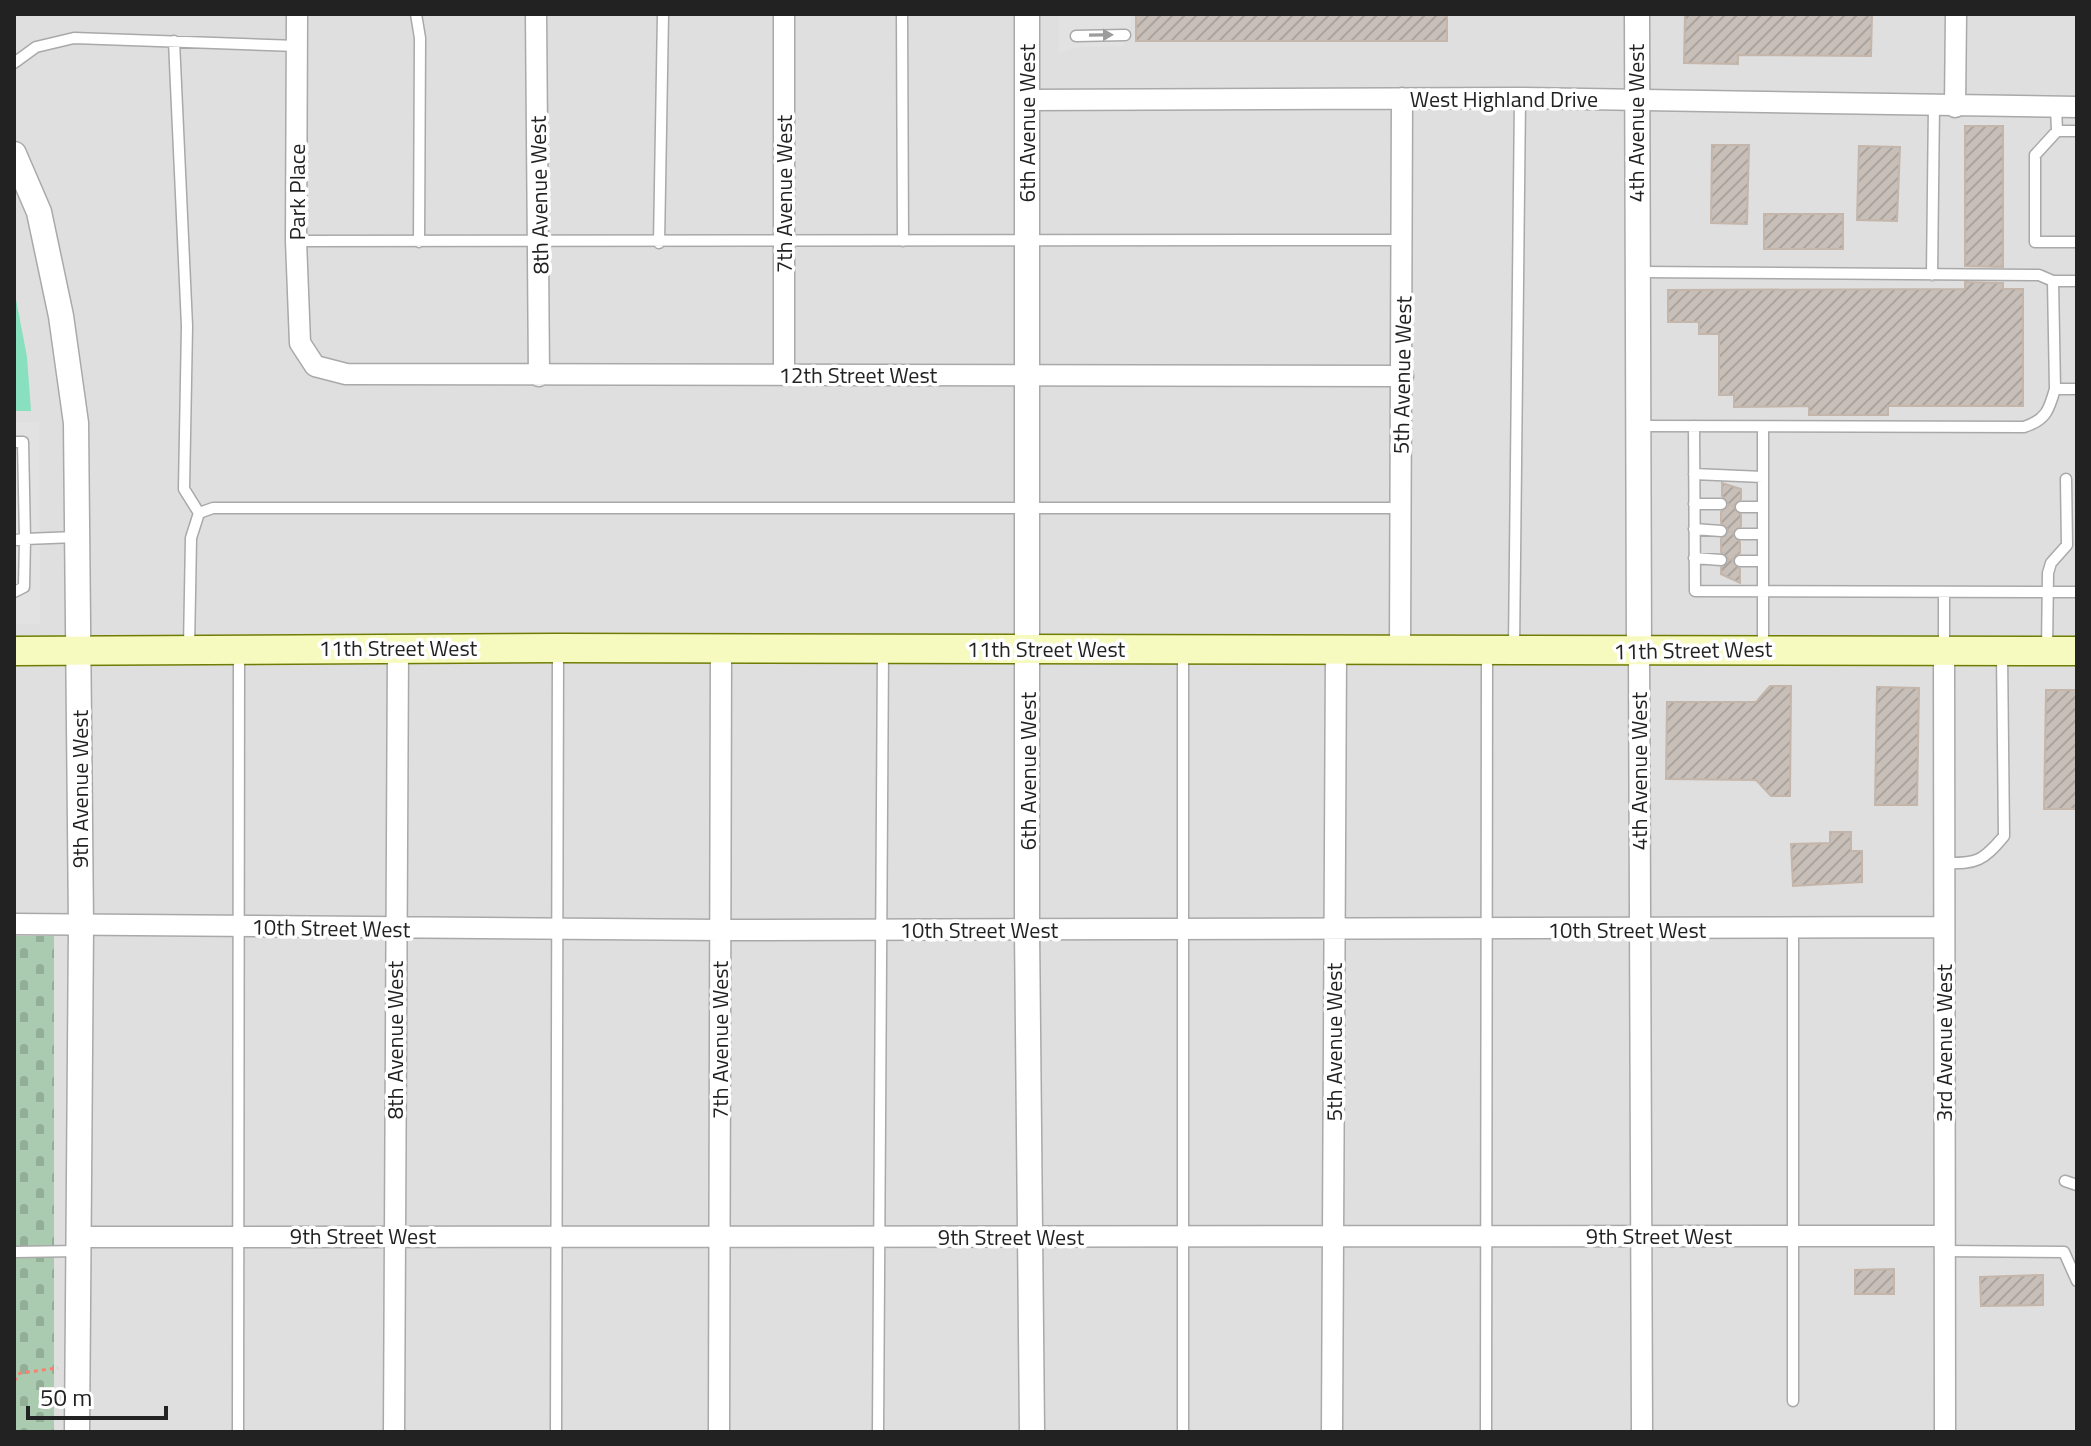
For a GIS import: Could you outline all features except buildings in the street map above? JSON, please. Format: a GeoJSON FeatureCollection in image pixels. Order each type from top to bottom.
{"type":"FeatureCollection","features":[{"type":"Feature","properties":{"kind":"main road","name":"11th Street West"},"geometry":{"type":"LineString","coordinates":[[14,651],[398,648],[1183,649],[1501,653],[1763,648],[1944,653],[2077,651]]}},
{"type":"Feature","properties":{"kind":"street","name":"Park Place"},"geometry":{"type":"LineString","coordinates":[[297,14],[296,241],[300,343],[315,366]]}},
{"type":"Feature","properties":{"kind":"street","name":"8th Avenue West"},"geometry":{"type":"LineString","coordinates":[[536,14],[539,376]]}},
{"type":"Feature","properties":{"kind":"street","name":"7th Avenue West"},"geometry":{"type":"LineString","coordinates":[[784,14],[784,375]]}},
{"type":"Feature","properties":{"kind":"street","name":"6th Avenue West"},"geometry":{"type":"LineString","coordinates":[[1027,14],[1027,930],[1032,1432]]}},
{"type":"Feature","properties":{"kind":"street","name":"4th Avenue West"},"geometry":{"type":"LineString","coordinates":[[1637,14],[1642,1432]]}},
{"type":"Feature","properties":{"kind":"street"},"geometry":{"type":"LineString","coordinates":[[1955,107],[1956,14]]}},
{"type":"Feature","properties":{"kind":"street","name":"5th Avenue West"},"geometry":{"type":"LineString","coordinates":[[1400,651],[1402,98]]}},
{"type":"Feature","properties":{"kind":"street","name":"West Highland Drive"},"geometry":{"type":"LineString","coordinates":[[1027,100],[1520,98],[2067,107]]}},
{"type":"Feature","properties":{"kind":"street","name":"9th Avenue West"},"geometry":{"type":"LineString","coordinates":[[14,154],[39,212],[61,316],[76,423],[81,925],[77,1432]]}},
{"type":"Feature","properties":{"kind":"street","name":"12th Street West"},"geometry":{"type":"LineString","coordinates":[[315,366],[346,374],[539,376],[1403,376]]}},
{"type":"Feature","properties":{"kind":"street","name":"8th Avenue West"},"geometry":{"type":"LineString","coordinates":[[394,1432],[398,648]]}},
{"type":"Feature","properties":{"kind":"street","name":"7th Avenue West"},"geometry":{"type":"LineString","coordinates":[[719,1432],[721,648]]}},
{"type":"Feature","properties":{"kind":"street","name":"5th Avenue West"},"geometry":{"type":"LineString","coordinates":[[1332,1432],[1336,651]]}},
{"type":"Feature","properties":{"kind":"street","name":"3rd Avenue West"},"geometry":{"type":"LineString","coordinates":[[1944,653],[1945,1432]]}},
{"type":"Feature","properties":{"kind":"street","name":"10th Street West"},"geometry":{"type":"LineString","coordinates":[[14,924],[720,930],[1793,930],[1944,927]]}},
{"type":"Feature","properties":{"kind":"street","name":"9th Street West"},"geometry":{"type":"LineString","coordinates":[[79,1244],[239,1236],[394,1235],[1640,1236],[1792,1237],[1943,1243]]}},
{"type":"Feature","properties":{"kind":"lane"},"geometry":{"type":"LineString","coordinates":[[416,14],[420,38],[419,242]]}},
{"type":"Feature","properties":{"kind":"lane"},"geometry":{"type":"LineString","coordinates":[[659,243],[663,14]]}},
{"type":"Feature","properties":{"kind":"lane"},"geometry":{"type":"LineString","coordinates":[[902,14],[903,241]]}},
{"type":"Feature","properties":{"kind":"lane"},"geometry":{"type":"LineString","coordinates":[[1076,36],[1125,35]]}},
{"type":"Feature","properties":{"kind":"lane"},"geometry":{"type":"LineString","coordinates":[[14,63],[36,47],[74,38],[297,46]]}},
{"type":"Feature","properties":{"kind":"lane"},"geometry":{"type":"LineString","coordinates":[[174,41],[187,326],[184,489],[199,513],[191,538],[189,650]]}},
{"type":"Feature","properties":{"kind":"lane"},"geometry":{"type":"LineString","coordinates":[[1486,1432],[1486,930],[1501,653],[1520,98]]}},
{"type":"Feature","properties":{"kind":"lane"},"geometry":{"type":"LineString","coordinates":[[1932,275],[1934,104]]}},
{"type":"Feature","properties":{"kind":"lane"},"geometry":{"type":"LineString","coordinates":[[2067,107],[2057,131],[2035,155],[2035,242],[2077,242]]}},
{"type":"Feature","properties":{"kind":"lane"},"geometry":{"type":"LineString","coordinates":[[2057,131],[2077,131]]}},
{"type":"Feature","properties":{"kind":"lane"},"geometry":{"type":"LineString","coordinates":[[296,241],[1403,240]]}},
{"type":"Feature","properties":{"kind":"lane"},"geometry":{"type":"LineString","coordinates":[[1636,272],[2039,275],[2053,281],[2077,281]]}},
{"type":"Feature","properties":{"kind":"lane"},"geometry":{"type":"LineString","coordinates":[[1638,426],[2024,427],[2039,422],[2049,412],[2055,389],[2053,281]]}},
{"type":"Feature","properties":{"kind":"lane"},"geometry":{"type":"LineString","coordinates":[[2055,389],[2077,389]]}},
{"type":"Feature","properties":{"kind":"lane"},"geometry":{"type":"LineString","coordinates":[[1694,426],[1695,591],[2077,592]]}},
{"type":"Feature","properties":{"kind":"lane"},"geometry":{"type":"LineString","coordinates":[[1763,427],[1763,648]]}},
{"type":"Feature","properties":{"kind":"lane"},"geometry":{"type":"LineString","coordinates":[[14,442],[23,442],[19,540],[24,587],[14,592]]}},
{"type":"Feature","properties":{"kind":"lane"},"geometry":{"type":"LineString","coordinates":[[1694,474],[1763,477]]}},
{"type":"Feature","properties":{"kind":"lane"},"geometry":{"type":"LineString","coordinates":[[2047,652],[2047,592],[2051,563],[2067,545],[2066,479]]}},
{"type":"Feature","properties":{"kind":"lane"},"geometry":{"type":"LineString","coordinates":[[1694,504],[1721,504]]}},
{"type":"Feature","properties":{"kind":"lane"},"geometry":{"type":"LineString","coordinates":[[1741,507],[1763,507]]}},
{"type":"Feature","properties":{"kind":"lane"},"geometry":{"type":"LineString","coordinates":[[199,513],[213,508],[1401,508]]}},
{"type":"Feature","properties":{"kind":"lane"},"geometry":{"type":"LineString","coordinates":[[1694,529],[1721,531]]}},
{"type":"Feature","properties":{"kind":"lane"},"geometry":{"type":"LineString","coordinates":[[1740,534],[1763,534]]}},
{"type":"Feature","properties":{"kind":"lane"},"geometry":{"type":"LineString","coordinates":[[19,540],[76,537]]}},
{"type":"Feature","properties":{"kind":"lane"},"geometry":{"type":"LineString","coordinates":[[1694,558],[1721,560]]}},
{"type":"Feature","properties":{"kind":"lane"},"geometry":{"type":"LineString","coordinates":[[1740,561],[1763,561]]}},
{"type":"Feature","properties":{"kind":"lane"},"geometry":{"type":"LineString","coordinates":[[1944,593],[1944,653]]}},
{"type":"Feature","properties":{"kind":"lane"},"geometry":{"type":"LineString","coordinates":[[556,1432],[558,648]]}},
{"type":"Feature","properties":{"kind":"lane"},"geometry":{"type":"LineString","coordinates":[[878,1432],[883,648]]}},
{"type":"Feature","properties":{"kind":"lane"},"geometry":{"type":"LineString","coordinates":[[1183,649],[1183,1432]]}},
{"type":"Feature","properties":{"kind":"lane"},"geometry":{"type":"LineString","coordinates":[[238,1432],[239,650]]}},
{"type":"Feature","properties":{"kind":"lane"},"geometry":{"type":"LineString","coordinates":[[1944,863],[1969,864],[1987,857],[2004,836],[2002,652]]}},
{"type":"Feature","properties":{"kind":"lane"},"geometry":{"type":"LineString","coordinates":[[1793,930],[1793,1401]]}},
{"type":"Feature","properties":{"kind":"lane"},"geometry":{"type":"LineString","coordinates":[[2065,1181],[2077,1185]]}},
{"type":"Feature","properties":{"kind":"lane"},"geometry":{"type":"LineString","coordinates":[[1943,1243],[2064,1252],[2077,1281]]}},
{"type":"Feature","properties":{"kind":"lane"},"geometry":{"type":"LineString","coordinates":[[14,1252],[79,1244]]}},
{"type":"Feature","properties":{"kind":"path"},"geometry":{"type":"LineString","coordinates":[[14,1381],[20,1373],[43,1368],[78,1368]]}},
{"type":"Feature","properties":{"kind":"shaded area"},"geometry":{"type":"Polygon","coordinates":[[[14,14],[2077,14],[2077,1432],[14,1432],[14,14]]]}},
{"type":"Feature","properties":{"kind":"shaded area"},"geometry":{"type":"Polygon","coordinates":[[[1059,14],[1131,14],[1130,37],[1123,46],[1079,47],[1059,53],[1059,14]]]}},
{"type":"Feature","properties":{"kind":"shaded area"},"geometry":{"type":"Polygon","coordinates":[[[14,422],[39,422],[40,624],[14,624],[14,422]]]}},
{"type":"Feature","properties":{"kind":"green space"},"geometry":{"type":"Polygon","coordinates":[[[14,289],[27,357],[31,411],[14,411],[14,289]]]}},
{"type":"Feature","properties":{"kind":"green space"},"geometry":{"type":"Polygon","coordinates":[[[14,936],[54,936],[54,1432],[14,1432],[14,936]]]}}]}
